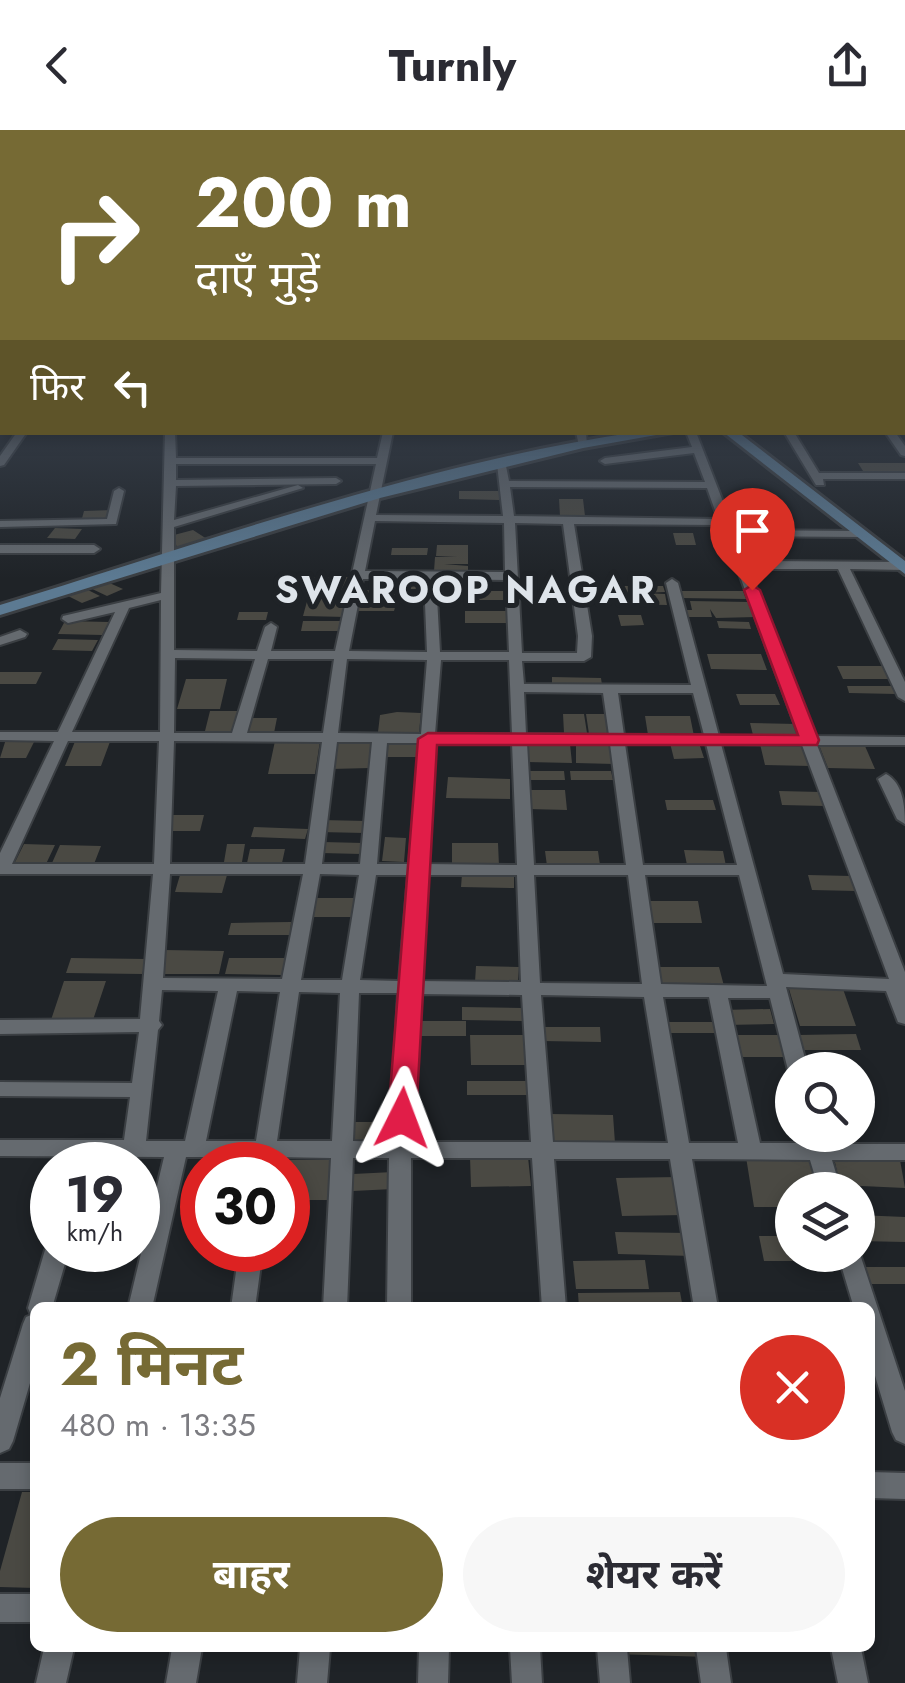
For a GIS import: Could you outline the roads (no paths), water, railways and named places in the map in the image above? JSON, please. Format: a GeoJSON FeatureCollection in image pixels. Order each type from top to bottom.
{"type":"FeatureCollection","features":[{"type":"Feature","properties":{"kind":"street"},"geometry":{"type":"LineString","coordinates":[[0,463],[20,435]]}},
{"type":"Feature","properties":{"kind":"street"},"geometry":{"type":"LineString","coordinates":[[135,1142],[152,1025],[162,871],[170,654],[167,556],[170,435]]}},
{"type":"Feature","properties":{"kind":"street"},"geometry":{"type":"LineString","coordinates":[[266,1142],[312,868],[341,656],[387,435]]}},
{"type":"Feature","properties":{"kind":"street"},"geometry":{"type":"LineString","coordinates":[[0,610],[375,495],[501,466],[582,438],[624,435]]}},
{"type":"Feature","properties":{"kind":"street"},"geometry":{"type":"LineString","coordinates":[[692,435],[900,985],[905,1017]]}},
{"type":"Feature","properties":{"kind":"street"},"geometry":{"type":"LineString","coordinates":[[732,435],[904,567]]}},
{"type":"Feature","properties":{"kind":"street"},"geometry":{"type":"LineString","coordinates":[[791,435],[818,481],[903,479]]}},
{"type":"Feature","properties":{"kind":"street"},"geometry":{"type":"LineString","coordinates":[[605,461],[699,449]]}},
{"type":"Feature","properties":{"kind":"street"},"geometry":{"type":"LineString","coordinates":[[172,461],[383,461]]}},
{"type":"Feature","properties":{"kind":"street"},"geometry":{"type":"LineString","coordinates":[[501,466],[508,519],[531,990],[554,1302]]}},
{"type":"Feature","properties":{"kind":"street"},"geometry":{"type":"LineString","coordinates":[[168,525],[329,481],[171,483]]}},
{"type":"Feature","properties":{"kind":"street"},"geometry":{"type":"LineString","coordinates":[[504,484],[713,486]]}},
{"type":"Feature","properties":{"kind":"street"},"geometry":{"type":"LineString","coordinates":[[0,524],[112,522],[119,492]]}},
{"type":"Feature","properties":{"kind":"street"},"geometry":{"type":"LineString","coordinates":[[368,518],[568,520],[861,534]]}},
{"type":"Feature","properties":{"kind":"street"},"geometry":{"type":"LineString","coordinates":[[170,654],[586,656],[568,520]]}},
{"type":"Feature","properties":{"kind":"street"},"geometry":{"type":"LineString","coordinates":[[0,549],[94,549]]}},
{"type":"Feature","properties":{"kind":"street"},"geometry":{"type":"LineString","coordinates":[[742,565],[904,567]]}},
{"type":"Feature","properties":{"kind":"street"},"geometry":{"type":"LineString","coordinates":[[842,566],[905,697]]}},
{"type":"Feature","properties":{"kind":"street"},"geometry":{"type":"LineString","coordinates":[[358,575],[511,576]]}},
{"type":"Feature","properties":{"kind":"street"},"geometry":{"type":"LineString","coordinates":[[400,1302],[400,1150],[408,989],[434,657],[430,575]]}},
{"type":"Feature","properties":{"kind":"street"},"geometry":{"type":"LineString","coordinates":[[672,583],[794,1052]]}},
{"type":"Feature","properties":{"kind":"street"},"geometry":{"type":"LineString","coordinates":[[68,619],[168,595]]}},
{"type":"Feature","properties":{"kind":"street"},"geometry":{"type":"LineString","coordinates":[[124,606],[1,869],[748,870]]}},
{"type":"Feature","properties":{"kind":"street"},"geometry":{"type":"LineString","coordinates":[[238,738],[270,626]]}},
{"type":"Feature","properties":{"kind":"street"},"geometry":{"type":"LineString","coordinates":[[0,642],[20,634]]}},
{"type":"Feature","properties":{"kind":"street"},"geometry":{"type":"LineString","coordinates":[[518,688],[700,689]]}},
{"type":"Feature","properties":{"kind":"street"},"geometry":{"type":"LineString","coordinates":[[610,689],[653,993],[705,1302]]}},
{"type":"Feature","properties":{"kind":"street"},"geometry":{"type":"LineString","coordinates":[[0,736],[905,741]]}},
{"type":"Feature","properties":{"kind":"street"},"geometry":{"type":"LineString","coordinates":[[335,1302],[350,988],[368,869],[380,738]]}},
{"type":"Feature","properties":{"kind":"street"},"geometry":{"type":"LineString","coordinates":[[886,779],[905,819]]}},
{"type":"Feature","properties":{"kind":"street"},"geometry":{"type":"LineString","coordinates":[[154,984],[653,993],[900,985]]}},
{"type":"Feature","properties":{"kind":"street"},"geometry":{"type":"LineString","coordinates":[[188,1142],[229,986]]}},
{"type":"Feature","properties":{"kind":"street"},"geometry":{"type":"LineString","coordinates":[[717,992],[750,1152]]}},
{"type":"Feature","properties":{"kind":"street"},"geometry":{"type":"LineString","coordinates":[[0,1026],[152,1025]]}},
{"type":"Feature","properties":{"kind":"street"},"geometry":{"type":"LineString","coordinates":[[0,1089],[142,1090]]}},
{"type":"Feature","properties":{"kind":"street"},"geometry":{"type":"LineString","coordinates":[[0,1149],[30,1151]]}},
{"type":"Feature","properties":{"kind":"street"},"geometry":{"type":"LineString","coordinates":[[310,1152],[342,1149],[750,1152],[775,1149]]}},
{"type":"Feature","properties":{"kind":"street"},"geometry":{"type":"LineString","coordinates":[[875,1149],[905,1152]]}},
{"type":"Feature","properties":{"kind":"street"},"geometry":{"type":"LineString","coordinates":[[142,1302],[180,1169]]}},
{"type":"Feature","properties":{"kind":"street"},"geometry":{"type":"LineString","coordinates":[[42,1302],[51,1272]]}},
{"type":"Feature","properties":{"kind":"street"},"geometry":{"type":"LineString","coordinates":[[245,1302],[248,1272]]}},
{"type":"Feature","properties":{"kind":"street"},"geometry":{"type":"LineString","coordinates":[[855,1272],[864,1302]]}},
{"type":"Feature","properties":{"kind":"street"},"geometry":{"type":"LineString","coordinates":[[875,1335],[905,1432]]}},
{"type":"Feature","properties":{"kind":"street"},"geometry":{"type":"LineString","coordinates":[[0,1441],[30,1341]]}},
{"type":"Feature","properties":{"kind":"street"},"geometry":{"type":"LineString","coordinates":[[0,1476],[30,1476]]}},
{"type":"Feature","properties":{"kind":"street"},"geometry":{"type":"LineString","coordinates":[[875,1485],[905,1486]]}},
{"type":"Feature","properties":{"kind":"street"},"geometry":{"type":"LineString","coordinates":[[0,1608],[30,1608]]}},
{"type":"Feature","properties":{"kind":"street"},"geometry":{"type":"LineString","coordinates":[[50,1683],[58,1652]]}},
{"type":"Feature","properties":{"kind":"street"},"geometry":{"type":"LineString","coordinates":[[181,1683],[185,1652]]}},
{"type":"Feature","properties":{"kind":"street"},"geometry":{"type":"LineString","coordinates":[[312,1683],[315,1652]]}},
{"type":"Feature","properties":{"kind":"street"},"geometry":{"type":"LineString","coordinates":[[434,1652],[434,1683]]}},
{"type":"Feature","properties":{"kind":"street"},"geometry":{"type":"LineString","coordinates":[[525,1652],[526,1683]]}},
{"type":"Feature","properties":{"kind":"street"},"geometry":{"type":"LineString","coordinates":[[612,1652],[615,1683]]}},
{"type":"Feature","properties":{"kind":"street"},"geometry":{"type":"LineString","coordinates":[[712,1652],[716,1683]]}},
{"type":"Feature","properties":{"kind":"street"},"geometry":{"type":"LineString","coordinates":[[847,1652],[853,1683]]}},
{"type":"Feature","properties":{"kind":"district","name":"SWAROOP NAGAR"},"geometry":{"type":"Point","coordinates":[466,590]}}]}
